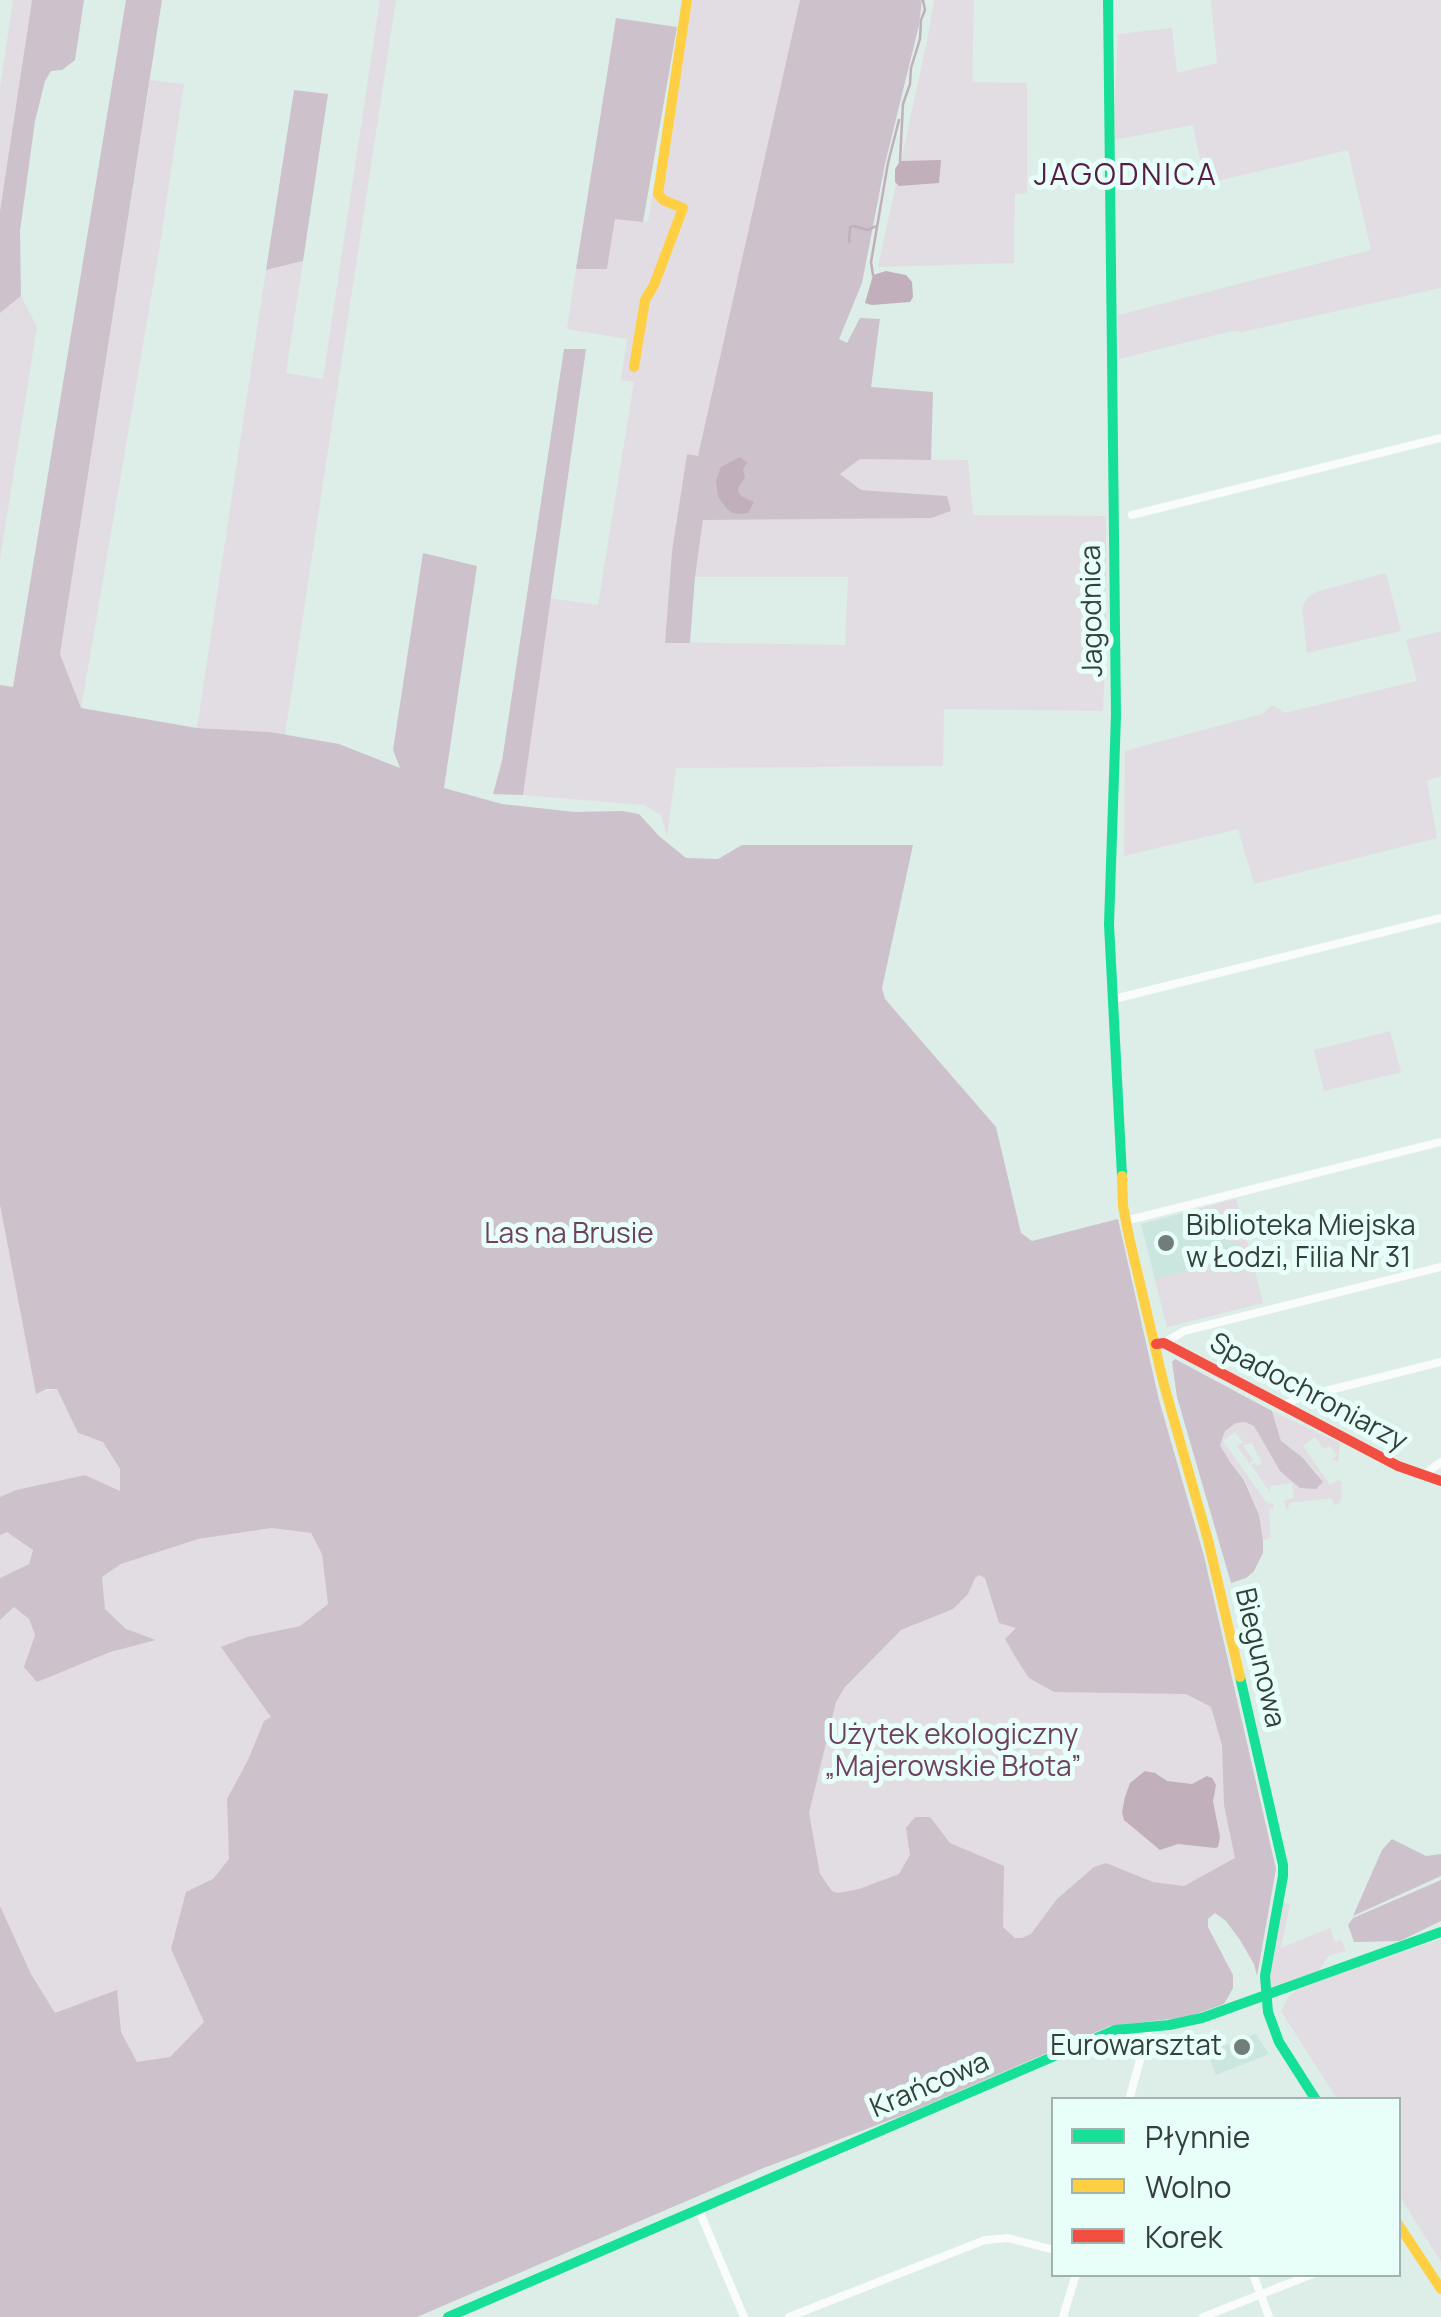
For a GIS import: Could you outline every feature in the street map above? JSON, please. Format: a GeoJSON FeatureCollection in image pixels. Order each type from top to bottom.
{"type":"FeatureCollection","features":[{"type":"Feature","properties":{"kind":"street"},"geometry":{"type":"LineString","coordinates":[[634,367],[646,300],[683,208],[658,194],[687,0]]}},
{"type":"Feature","properties":{"kind":"street","name":"Jagodnica"},"geometry":{"type":"LineString","coordinates":[[1108,0],[1116,693],[1108,909],[1125,1221]]}},
{"type":"Feature","properties":{"kind":"street"},"geometry":{"type":"LineString","coordinates":[[1132,515],[1441,438]]}},
{"type":"Feature","properties":{"kind":"street"},"geometry":{"type":"LineString","coordinates":[[1114,999],[1441,918]]}},
{"type":"Feature","properties":{"kind":"street"},"geometry":{"type":"LineString","coordinates":[[1125,1221],[1441,1142]]}},
{"type":"Feature","properties":{"kind":"street","name":"Biegunowa"},"geometry":{"type":"LineString","coordinates":[[1125,1221],[1160,1344],[1164,1385],[1208,1540],[1283,1865],[1266,1971],[1270,2018],[1278,2042],[1314,2097]]}},
{"type":"Feature","properties":{"kind":"street"},"geometry":{"type":"LineString","coordinates":[[1160,1344],[1184,1331],[1441,1267]]}},
{"type":"Feature","properties":{"kind":"street","name":"Spadochroniarzy"},"geometry":{"type":"LineString","coordinates":[[1160,1344],[1398,1466],[1441,1481]]}},
{"type":"Feature","properties":{"kind":"street"},"geometry":{"type":"LineString","coordinates":[[1283,1406],[1298,1398],[1441,1362]]}},
{"type":"Feature","properties":{"kind":"street"},"geometry":{"type":"LineString","coordinates":[[1424,1475],[1441,1462]]}},
{"type":"Feature","properties":{"kind":"street","name":"Krańcowa"},"geometry":{"type":"LineString","coordinates":[[448,2317],[1115,2030],[1181,2023],[1212,2015],[1441,1932]]}},
{"type":"Feature","properties":{"kind":"street"},"geometry":{"type":"LineString","coordinates":[[1130,2097],[1150,2027]]}},
{"type":"Feature","properties":{"kind":"street"},"geometry":{"type":"LineString","coordinates":[[698,2208],[744,2317]]}},
{"type":"Feature","properties":{"kind":"street"},"geometry":{"type":"LineString","coordinates":[[788,2317],[986,2240],[1008,2238],[1051,2249]]}},
{"type":"Feature","properties":{"kind":"street"},"geometry":{"type":"LineString","coordinates":[[1403,2238],[1441,2289]]}},
{"type":"Feature","properties":{"kind":"street"},"geometry":{"type":"LineString","coordinates":[[1063,2317],[1075,2277]]}},
{"type":"Feature","properties":{"kind":"street"},"geometry":{"type":"LineString","coordinates":[[1254,2277],[1269,2317]]}},
{"type":"Feature","properties":{"kind":"street"},"geometry":{"type":"LineString","coordinates":[[1203,2317],[1306,2277]]}},
{"type":"Feature","properties":{"kind":"shaded area"},"geometry":{"type":"Polygon","coordinates":[[[941,160],[939,183],[899,186],[895,182],[895,169],[900,161],[941,160]]]}},
{"type":"Feature","properties":{"kind":"shaded area"},"geometry":{"type":"Polygon","coordinates":[[[886,271],[906,275],[912,282],[910,302],[865,303],[873,275],[886,271]]]}},
{"type":"Feature","properties":{"kind":"shaded area"},"geometry":{"type":"Polygon","coordinates":[[[740,457],[747,463],[738,491],[754,502],[748,513],[738,514],[726,508],[718,497],[716,480],[721,467],[740,457]]]}},
{"type":"Feature","properties":{"kind":"shaded area"},"geometry":{"type":"Polygon","coordinates":[[[1236,1199],[1263,1303],[1167,1327],[1141,1224],[1236,1199]]]}},
{"type":"Feature","properties":{"kind":"shaded area"},"geometry":{"type":"Polygon","coordinates":[[[1145,1771],[1167,1781],[1192,1784],[1207,1776],[1212,1778],[1216,1785],[1213,1801],[1220,1837],[1218,1847],[1178,1844],[1160,1850],[1124,1820],[1122,1812],[1130,1783],[1145,1771]]]}},
{"type":"Feature","properties":{"kind":"shaded area"},"geometry":{"type":"Polygon","coordinates":[[[1256,2034],[1269,2054],[1216,2075],[1207,2052],[1256,2034]]]}},
{"type":"Feature","properties":{"kind":"green space"},"geometry":{"type":"Polygon","coordinates":[[[13,0],[32,0],[0,211],[0,88],[13,0]]]}},
{"type":"Feature","properties":{"kind":"green space"},"geometry":{"type":"Polygon","coordinates":[[[32,0],[84,0],[75,60],[62,70],[51,71],[45,81],[35,121],[20,231],[21,296],[0,313],[0,211],[32,0]]]}},
{"type":"Feature","properties":{"kind":"green space","name":"Las na Brusie"},"geometry":{"type":"Polygon","coordinates":[[[126,0],[162,0],[60,654],[81,708],[197,728],[270,732],[339,744],[400,768],[393,750],[423,553],[477,566],[444,788],[502,804],[639,814],[686,858],[718,859],[742,845],[913,845],[882,988],[885,999],[996,1127],[1021,1233],[1032,1241],[1118,1219],[1159,1400],[1204,1556],[1276,1869],[1257,1976],[1240,1940],[1215,1913],[1208,1919],[1208,1927],[1233,1975],[1233,1988],[1224,2004],[1188,2017],[1110,2026],[906,2114],[761,2169],[417,2317],[0,2317],[0,1906],[31,1974],[55,2013],[117,1990],[121,2032],[137,2062],[170,2057],[204,2022],[171,1949],[186,1892],[213,1879],[229,1859],[227,1799],[264,1721],[271,1717],[221,1647],[300,1626],[328,1604],[322,1554],[311,1533],[272,1528],[198,1539],[121,1564],[102,1577],[105,1609],[126,1629],[156,1640],[110,1652],[37,1682],[24,1667],[35,1635],[29,1619],[14,1607],[0,1620],[0,1578],[29,1564],[33,1550],[7,1532],[0,1535],[0,1497],[85,1475],[120,1491],[120,1469],[103,1442],[78,1433],[57,1389],[36,1394],[0,1205],[0,685],[13,687],[126,0]],[[975,1578],[968,1594],[953,1609],[901,1630],[845,1687],[836,1702],[809,1813],[820,1874],[832,1891],[859,1889],[899,1874],[910,1855],[906,1828],[915,1817],[930,1817],[950,1843],[1004,1866],[1003,1927],[1015,1938],[1031,1934],[1057,1899],[1094,1867],[1106,1863],[1153,1882],[1184,1886],[1235,1858],[1224,1805],[1222,1745],[1211,1707],[1186,1694],[1054,1692],[1029,1678],[1005,1639],[1016,1628],[999,1623],[985,1578],[975,1578]]]}},
{"type":"Feature","properties":{"kind":"green space"},"geometry":{"type":"Polygon","coordinates":[[[380,0],[396,0],[285,735],[197,728],[266,270],[303,261],[286,373],[323,379],[380,0]]]}},
{"type":"Feature","properties":{"kind":"green space"},"geometry":{"type":"Polygon","coordinates":[[[686,0],[800,0],[698,457],[687,455],[672,551],[665,642],[845,645],[848,577],[695,577],[703,520],[947,496],[861,490],[840,474],[860,459],[968,460],[973,515],[1106,516],[1106,645],[1103,711],[944,709],[943,766],[676,768],[667,836],[661,815],[644,805],[523,795],[550,598],[598,605],[634,382],[621,380],[627,339],[567,329],[576,269],[607,269],[615,219],[648,221],[686,0]]]}},
{"type":"Feature","properties":{"kind":"green space"},"geometry":{"type":"Polygon","coordinates":[[[800,0],[922,0],[862,283],[839,339],[847,343],[860,318],[880,319],[871,387],[933,392],[931,460],[860,459],[840,474],[861,490],[947,496],[951,511],[931,518],[703,520],[690,643],[665,643],[672,551],[687,454],[698,456],[800,0]]]}},
{"type":"Feature","properties":{"kind":"green space"},"geometry":{"type":"Polygon","coordinates":[[[934,0],[974,0],[972,82],[1027,83],[1027,193],[1015,194],[1014,263],[878,267],[934,0]]]}},
{"type":"Feature","properties":{"kind":"green space"},"geometry":{"type":"Polygon","coordinates":[[[1211,0],[1441,0],[1441,288],[1232,331],[1119,359],[1118,315],[1371,250],[1348,150],[1205,184],[1193,125],[1113,140],[1118,34],[1172,28],[1177,73],[1217,63],[1211,0]]]}},
{"type":"Feature","properties":{"kind":"green space"},"geometry":{"type":"Polygon","coordinates":[[[616,18],[677,27],[643,222],[615,219],[607,269],[576,269],[616,18]]]}},
{"type":"Feature","properties":{"kind":"green space"},"geometry":{"type":"Polygon","coordinates":[[[150,80],[184,84],[81,709],[60,654],[150,80]]]}},
{"type":"Feature","properties":{"kind":"green space"},"geometry":{"type":"Polygon","coordinates":[[[294,90],[328,94],[303,261],[266,270],[294,90]]]}},
{"type":"Feature","properties":{"kind":"green space"},"geometry":{"type":"Polygon","coordinates":[[[21,296],[37,327],[0,559],[0,313],[21,296]]]}},
{"type":"Feature","properties":{"kind":"green space"},"geometry":{"type":"Polygon","coordinates":[[[564,349],[586,349],[523,795],[493,794],[502,761],[564,349]]]}},
{"type":"Feature","properties":{"kind":"green space"},"geometry":{"type":"Polygon","coordinates":[[[1386,573],[1401,631],[1307,653],[1302,607],[1308,597],[1386,573]]]}},
{"type":"Feature","properties":{"kind":"green space"},"geometry":{"type":"Polygon","coordinates":[[[1441,631],[1441,776],[1427,781],[1437,838],[1254,884],[1238,829],[1124,856],[1125,751],[1262,714],[1273,705],[1284,713],[1417,681],[1406,640],[1441,631]]]}},
{"type":"Feature","properties":{"kind":"green space"},"geometry":{"type":"Polygon","coordinates":[[[1390,1031],[1401,1072],[1324,1091],[1314,1050],[1390,1031]]]}},
{"type":"Feature","properties":{"kind":"green space"},"geometry":{"type":"Polygon","coordinates":[[[1236,1199],[1263,1303],[1167,1327],[1155,1279],[1209,1266],[1212,1274],[1218,1272],[1217,1265],[1229,1262],[1232,1274],[1244,1271],[1241,1259],[1246,1257],[1241,1247],[1211,1229],[1200,1230],[1196,1210],[1236,1199]]]}},
{"type":"Feature","properties":{"kind":"green space"},"geometry":{"type":"Polygon","coordinates":[[[0,1205],[36,1393],[57,1389],[78,1433],[103,1441],[120,1470],[120,1492],[85,1475],[0,1497],[0,1205]]]}},
{"type":"Feature","properties":{"kind":"green space"},"geometry":{"type":"Polygon","coordinates":[[[1175,1359],[1272,1411],[1281,1441],[1303,1458],[1323,1482],[1316,1489],[1300,1488],[1280,1471],[1254,1426],[1236,1423],[1225,1431],[1220,1445],[1244,1480],[1259,1515],[1263,1540],[1263,1553],[1254,1571],[1231,1583],[1177,1397],[1172,1362],[1175,1359]]]}},
{"type":"Feature","properties":{"kind":"green space"},"geometry":{"type":"Polygon","coordinates":[[[1272,1411],[1340,1443],[1338,1461],[1332,1460],[1337,1455],[1330,1446],[1324,1449],[1315,1437],[1303,1446],[1330,1485],[1341,1482],[1342,1498],[1334,1505],[1332,1498],[1289,1503],[1286,1508],[1284,1501],[1294,1498],[1292,1483],[1270,1486],[1270,1492],[1251,1465],[1262,1463],[1252,1443],[1243,1445],[1253,1460],[1249,1463],[1237,1446],[1243,1442],[1235,1432],[1223,1441],[1267,1503],[1273,1504],[1274,1508],[1269,1509],[1271,1537],[1263,1540],[1259,1515],[1245,1480],[1220,1444],[1225,1431],[1236,1423],[1254,1426],[1280,1471],[1290,1478],[1318,1474],[1281,1441],[1272,1411]]]}},
{"type":"Feature","properties":{"kind":"green space"},"geometry":{"type":"Polygon","coordinates":[[[272,1528],[311,1533],[322,1553],[328,1604],[300,1626],[247,1637],[271,1717],[245,1982],[170,2057],[150,2065],[68,2048],[0,1911],[0,1620],[14,1607],[29,1619],[35,1635],[27,1660],[126,1629],[105,1609],[102,1577],[121,1564],[198,1539],[272,1528]]]}},
{"type":"Feature","properties":{"kind":"green space"},"geometry":{"type":"Polygon","coordinates":[[[7,1531],[33,1549],[29,1564],[0,1578],[0,1535],[7,1531]]]}},
{"type":"Feature","properties":{"kind":"green space","name":"Użytek ekologiczny „Majerowskie Błota”"},"geometry":{"type":"Polygon","coordinates":[[[983,1558],[1219,1675],[1236,1858],[1184,1886],[1029,1955],[828,1909],[790,1865],[805,1690],[983,1558]]]}},
{"type":"Feature","properties":{"kind":"green space"},"geometry":{"type":"Polygon","coordinates":[[[1392,1839],[1426,1856],[1441,1854],[1441,1876],[1353,1916],[1382,1850],[1392,1839]]]}},
{"type":"Feature","properties":{"kind":"green space"},"geometry":{"type":"Polygon","coordinates":[[[1441,1880],[1441,1921],[1400,1941],[1354,1942],[1348,1925],[1353,1918],[1441,1880]]]}},
{"type":"Feature","properties":{"kind":"green space"},"geometry":{"type":"Polygon","coordinates":[[[1288,1903],[1281,1948],[1330,1928],[1335,1942],[1341,1940],[1346,1951],[1328,1956],[1319,1971],[1273,1986],[1270,1976],[1283,1905],[1288,1903]]]}},
{"type":"Feature","properties":{"kind":"green space"},"geometry":{"type":"Polygon","coordinates":[[[1441,1939],[1441,2262],[1401,2198],[1401,2097],[1336,2097],[1281,2011],[1289,1996],[1302,1986],[1441,1939]]]}},
{"type":"Feature","properties":{"kind":"waterway"},"geometry":{"type":"LineString","coordinates":[[900,161],[903,104],[920,39],[923,0]]}},
{"type":"Feature","properties":{"kind":"waterway"},"geometry":{"type":"LineString","coordinates":[[873,275],[871,262],[899,120]]}},
{"type":"Feature","properties":{"kind":"waterway"},"geometry":{"type":"LineString","coordinates":[[849,242],[850,227],[868,230],[876,226]]}},
{"type":"Feature","properties":{"kind":"traffic: fast"},"geometry":{"type":"LineString","coordinates":[[1108,0],[1116,715],[1109,924],[1122,1176]]}},
{"type":"Feature","properties":{"kind":"traffic: fast"},"geometry":{"type":"LineString","coordinates":[[1240,1677],[1283,1865],[1265,1976],[1268,2012],[1279,2042],[1314,2097]]}},
{"type":"Feature","properties":{"kind":"traffic: fast"},"geometry":{"type":"LineString","coordinates":[[448,2317],[1115,2030],[1202,2018],[1441,1932]]}},
{"type":"Feature","properties":{"kind":"traffic: slow"},"geometry":{"type":"LineString","coordinates":[[634,367],[645,300],[683,208],[658,194],[687,0]]}},
{"type":"Feature","properties":{"kind":"traffic: slow"},"geometry":{"type":"LineString","coordinates":[[1122,1176],[1129,1237],[1240,1677]]}},
{"type":"Feature","properties":{"kind":"traffic: slow"},"geometry":{"type":"LineString","coordinates":[[1401,2229],[1441,2289]]}},
{"type":"Feature","properties":{"kind":"traffic: jam"},"geometry":{"type":"LineString","coordinates":[[1156,1344],[1164,1343],[1398,1466],[1441,1481]]}},
{"type":"Feature","properties":{"kind":"place","name":"Biblioteka Miejska w Łodzi, Filia Nr 31"},"geometry":{"type":"Point","coordinates":[1166,1243]}},
{"type":"Feature","properties":{"kind":"place","name":"Eurowarsztat"},"geometry":{"type":"Point","coordinates":[1242,2047]}},
{"type":"Feature","properties":{"kind":"district","name":"JAGODNICA"},"geometry":{"type":"Point","coordinates":[1126,177]}}]}
